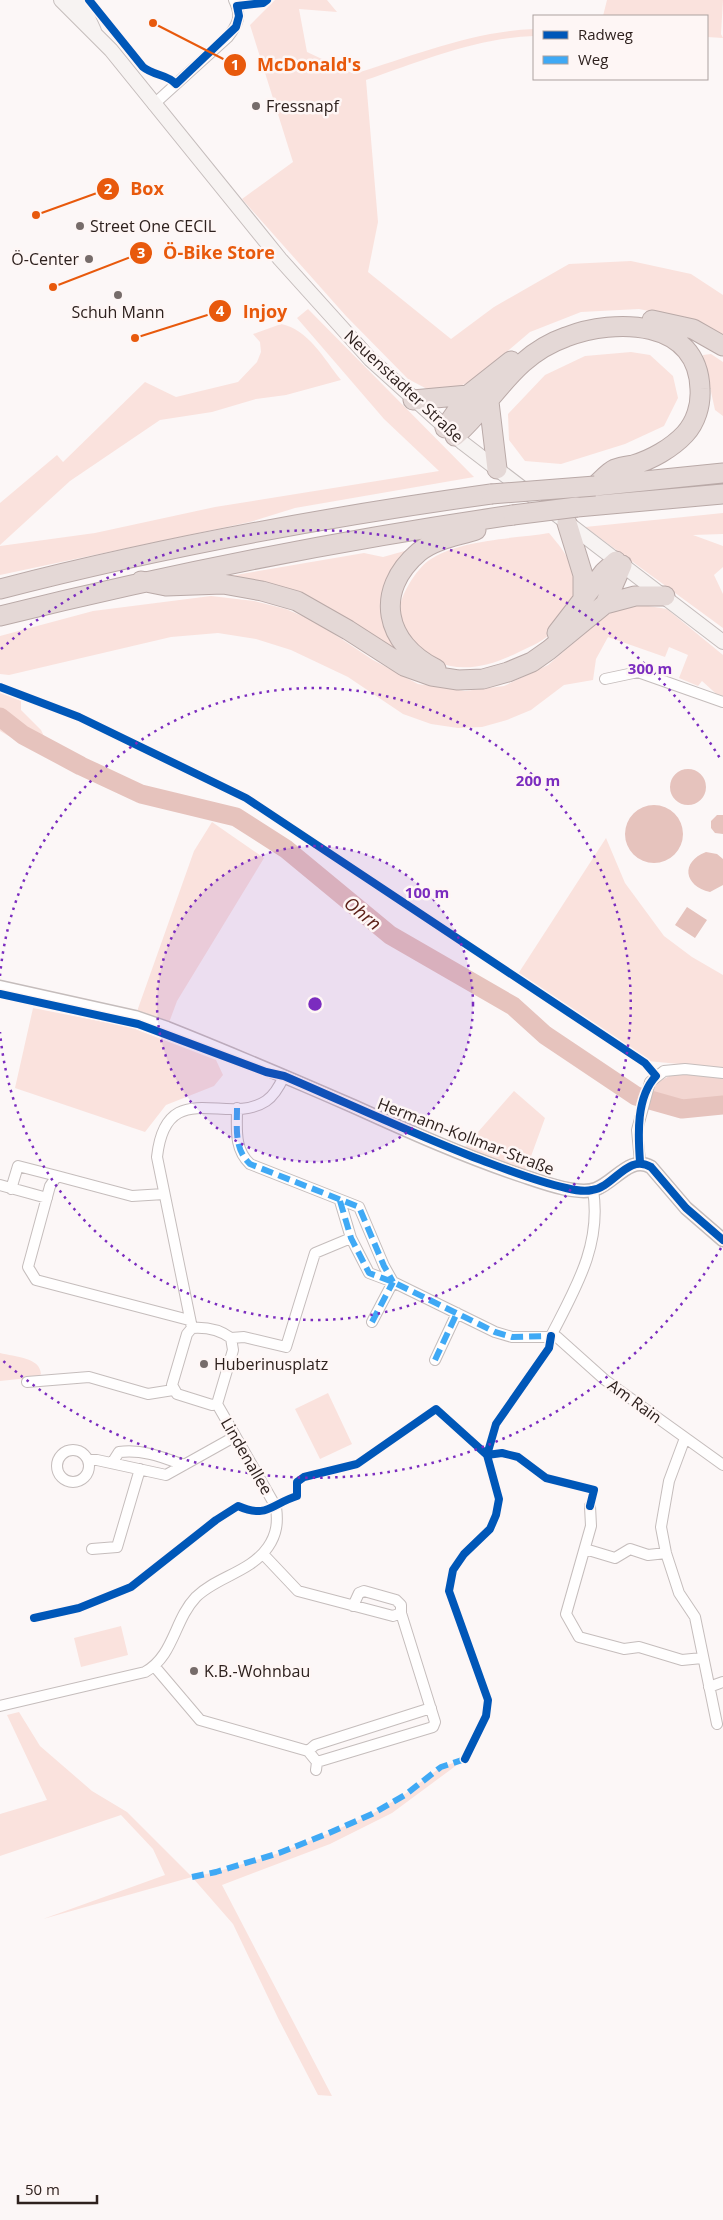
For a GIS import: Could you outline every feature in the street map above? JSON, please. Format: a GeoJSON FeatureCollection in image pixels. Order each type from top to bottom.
{"type":"FeatureCollection","features":[{"type":"Feature","properties":{"kind":"highway"},"geometry":{"type":"LineString","coordinates":[[450,432],[468,395],[539,340],[564,329],[592,321],[622,318],[659,320],[693,329],[723,346]]}},
{"type":"Feature","properties":{"kind":"highway"},"geometry":{"type":"LineString","coordinates":[[450,432],[489,402],[508,374],[525,360],[566,337],[594,328],[621,325],[650,330],[676,340],[692,359],[700,377],[700,396],[693,422],[676,442],[635,464],[613,469],[595,486]]}},
{"type":"Feature","properties":{"kind":"highway"},"geometry":{"type":"LineString","coordinates":[[413,400],[468,395]]}},
{"type":"Feature","properties":{"kind":"highway"},"geometry":{"type":"LineString","coordinates":[[489,402],[497,469]]}},
{"type":"Feature","properties":{"kind":"highway"},"geometry":{"type":"LineString","coordinates":[[0,588],[104,562],[302,522],[491,494],[723,473]]}},
{"type":"Feature","properties":{"kind":"highway"},"geometry":{"type":"LineString","coordinates":[[0,616],[142,581],[386,533],[577,507],[723,494]]}},
{"type":"Feature","properties":{"kind":"highway"},"geometry":{"type":"LineString","coordinates":[[513,515],[475,531],[448,538],[421,551],[397,578],[390,612],[400,641],[419,660],[437,669],[460,674],[481,673],[506,666],[528,656],[560,631],[604,572],[619,563]]}},
{"type":"Feature","properties":{"kind":"highway"},"geometry":{"type":"LineString","coordinates":[[567,523],[582,575],[583,599]]}},
{"type":"Feature","properties":{"kind":"highway"},"geometry":{"type":"LineString","coordinates":[[605,604],[619,563]]}},
{"type":"Feature","properties":{"kind":"highway"},"geometry":{"type":"LineString","coordinates":[[142,581],[166,586],[223,584],[262,591],[297,601],[348,630],[404,666],[432,676],[458,680],[483,679],[508,672],[532,662],[605,604],[636,596],[665,596]]}},
{"type":"Feature","properties":{"kind":"main road","name":"Neuenstadter Straße"},"geometry":{"type":"LineString","coordinates":[[61,0],[74,16],[96,34],[280,260],[370,359],[450,432],[723,642]]}},
{"type":"Feature","properties":{"kind":"main road","name":"Neuenstadter Straße"},"geometry":{"type":"LineString","coordinates":[[77,0],[84,9],[96,34]]}},
{"type":"Feature","properties":{"kind":"street"},"geometry":{"type":"LineString","coordinates":[[153,105],[228,37],[239,21],[235,3]]}},
{"type":"Feature","properties":{"kind":"street"},"geometry":{"type":"LineString","coordinates":[[605,679],[638,672],[723,702]]}},
{"type":"Feature","properties":{"kind":"street","name":"Hermann-Kollmar-Straße"},"geometry":{"type":"LineString","coordinates":[[0,987],[135,1017],[200,1041],[412,1132],[522,1176],[566,1188],[593,1190]]}},
{"type":"Feature","properties":{"kind":"street"},"geometry":{"type":"LineString","coordinates":[[640,1162],[637,1130],[650,1082],[664,1071],[685,1069],[723,1073]]}},
{"type":"Feature","properties":{"kind":"street"},"geometry":{"type":"LineString","coordinates":[[28,1382],[89,1377],[148,1394],[173,1390],[172,1385],[191,1324],[157,1157],[159,1142],[170,1121],[188,1109],[201,1107],[238,1108],[265,1102],[277,1090],[284,1076]]}},
{"type":"Feature","properties":{"kind":"street"},"geometry":{"type":"LineString","coordinates":[[238,1108],[237,1133],[241,1156],[250,1164],[359,1208],[393,1282]]}},
{"type":"Feature","properties":{"kind":"street"},"geometry":{"type":"LineString","coordinates":[[340,1201],[351,1238],[369,1272],[458,1312],[495,1332],[512,1337],[551,1336],[589,1258],[595,1222],[593,1190],[604,1186],[630,1166],[640,1162],[651,1167],[686,1208],[723,1240]]}},
{"type":"Feature","properties":{"kind":"street"},"geometry":{"type":"LineString","coordinates":[[11,1188],[18,1166],[132,1196],[164,1194]]}},
{"type":"Feature","properties":{"kind":"street"},"geometry":{"type":"LineString","coordinates":[[57,1176],[50,1186],[28,1267],[36,1280],[225,1334],[231,1338],[244,1337],[286,1347],[314,1253],[351,1238]]}},
{"type":"Feature","properties":{"kind":"street"},"geometry":{"type":"LineString","coordinates":[[0,1186],[47,1198]]}},
{"type":"Feature","properties":{"kind":"street"},"geometry":{"type":"LineString","coordinates":[[372,1322],[393,1282]]}},
{"type":"Feature","properties":{"kind":"street"},"geometry":{"type":"LineString","coordinates":[[436,1360],[458,1312]]}},
{"type":"Feature","properties":{"kind":"street","name":"Am Rain"},"geometry":{"type":"LineString","coordinates":[[551,1336],[565,1342],[605,1380],[723,1464]]}},
{"type":"Feature","properties":{"kind":"street"},"geometry":{"type":"LineString","coordinates":[[217,1404],[233,1350],[231,1338]]}},
{"type":"Feature","properties":{"kind":"street","name":"Lindenallee"},"geometry":{"type":"LineString","coordinates":[[155,1666],[164,1656],[189,1606],[198,1596],[263,1554],[276,1531],[278,1520],[276,1507],[234,1437],[217,1404],[212,1405],[177,1394],[173,1390]]}},
{"type":"Feature","properties":{"kind":"street"},"geometry":{"type":"LineString","coordinates":[[88,1460],[112,1463],[166,1475],[234,1437]]}},
{"type":"Feature","properties":{"kind":"street"},"geometry":{"type":"LineString","coordinates":[[685,1438],[669,1480],[661,1528],[666,1553],[679,1593],[695,1617],[717,1724]]}},
{"type":"Feature","properties":{"kind":"street"},"geometry":{"type":"LineString","coordinates":[[112,1463],[119,1452],[134,1450],[155,1454],[184,1465]]}},
{"type":"Feature","properties":{"kind":"street"},"geometry":{"type":"LineString","coordinates":[[92,1549],[117,1547],[140,1469]]}},
{"type":"Feature","properties":{"kind":"street"},"geometry":{"type":"LineString","coordinates":[[590,1506],[591,1526],[566,1614],[580,1637],[624,1649],[639,1647],[682,1660],[702,1658]]}},
{"type":"Feature","properties":{"kind":"street"},"geometry":{"type":"LineString","coordinates":[[585,1549],[615,1558],[630,1549],[648,1555],[666,1553]]}},
{"type":"Feature","properties":{"kind":"street"},"geometry":{"type":"LineString","coordinates":[[263,1554],[298,1591],[393,1616],[401,1613]]}},
{"type":"Feature","properties":{"kind":"street"},"geometry":{"type":"LineString","coordinates":[[0,1706],[145,1672],[155,1666],[200,1720],[308,1751],[317,1766],[433,1727],[436,1722],[401,1613],[401,1605],[396,1600],[369,1592],[358,1593],[353,1606]]}},
{"type":"Feature","properties":{"kind":"street"},"geometry":{"type":"LineString","coordinates":[[709,1687],[723,1682]]}},
{"type":"Feature","properties":{"kind":"street"},"geometry":{"type":"LineString","coordinates":[[308,1751],[314,1745],[431,1708]]}},
{"type":"Feature","properties":{"kind":"shaded area"},"geometry":{"type":"Polygon","coordinates":[[[275,0],[327,0],[337,12],[299,9],[307,52],[354,74],[466,39],[488,34],[533,29],[533,36],[491,41],[470,46],[428,58],[366,80],[378,222],[368,272],[451,339],[494,307],[569,264],[631,261],[691,274],[723,295],[723,335],[689,319],[639,309],[581,312],[530,332],[475,379],[450,391],[429,390],[408,379],[346,316],[242,199],[293,162],[250,25],[275,0]]]}},
{"type":"Feature","properties":{"kind":"shaded area"},"geometry":{"type":"Polygon","coordinates":[[[607,0],[723,0],[721,34],[723,38],[708,37],[708,15],[603,15],[607,0]]]}},
{"type":"Feature","properties":{"kind":"shaded area"},"geometry":{"type":"Polygon","coordinates":[[[308,309],[474,477],[295,508],[250,522],[0,575],[0,546],[95,533],[215,507],[439,471],[384,419],[297,318],[308,309]]]}},
{"type":"Feature","properties":{"kind":"shaded area"},"geometry":{"type":"Polygon","coordinates":[[[281,324],[291,327],[307,338],[322,354],[341,380],[286,395],[256,399],[212,412],[160,420],[70,481],[0,545],[0,503],[57,455],[63,462],[145,382],[176,397],[238,382],[257,362],[261,352],[260,342],[253,334],[281,324]]]}},
{"type":"Feature","properties":{"kind":"shaded area"},"geometry":{"type":"Polygon","coordinates":[[[631,352],[650,355],[673,376],[678,398],[664,426],[625,444],[561,464],[525,461],[509,440],[508,414],[545,375],[585,356],[631,352]]]}},
{"type":"Feature","properties":{"kind":"shaded area"},"geometry":{"type":"Polygon","coordinates":[[[711,354],[723,362],[723,416],[715,410],[703,355],[711,354]]]}},
{"type":"Feature","properties":{"kind":"shaded area"},"geometry":{"type":"Polygon","coordinates":[[[723,513],[723,534],[693,535],[723,546],[723,567],[714,575],[723,594],[723,628],[585,527],[723,513]]]}},
{"type":"Feature","properties":{"kind":"shaded area"},"geometry":{"type":"Polygon","coordinates":[[[549,533],[570,563],[575,594],[571,604],[550,634],[535,644],[500,660],[489,664],[467,667],[445,665],[434,661],[416,646],[406,632],[400,609],[403,597],[410,583],[428,561],[440,554],[470,544],[549,533]]]}},
{"type":"Feature","properties":{"kind":"shaded area"},"geometry":{"type":"Polygon","coordinates":[[[419,547],[398,569],[400,649],[394,656],[337,618],[218,578],[364,553],[383,557],[419,547]]]}},
{"type":"Feature","properties":{"kind":"shaded area"},"geometry":{"type":"Polygon","coordinates":[[[211,596],[254,601],[286,609],[316,622],[373,660],[418,684],[465,691],[504,686],[548,665],[605,616],[621,608],[636,604],[667,609],[723,655],[723,700],[702,681],[698,686],[679,678],[688,655],[669,647],[665,657],[608,637],[596,659],[593,680],[564,685],[531,710],[507,720],[482,727],[458,728],[431,724],[403,714],[348,677],[291,650],[256,639],[218,633],[171,637],[9,675],[0,674],[0,636],[93,611],[211,596]]]}},
{"type":"Feature","properties":{"kind":"shaded area"},"geometry":{"type":"Polygon","coordinates":[[[0,687],[21,694],[21,710],[41,730],[50,749],[40,754],[0,731],[0,687]]]}},
{"type":"Feature","properties":{"kind":"shaded area"},"geometry":{"type":"Polygon","coordinates":[[[688,769],[695,770],[701,774],[705,780],[705,794],[701,800],[695,804],[688,805],[681,804],[675,800],[671,794],[670,787],[671,780],[675,774],[681,770],[688,769]]]}},
{"type":"Feature","properties":{"kind":"shaded area"},"geometry":{"type":"Polygon","coordinates":[[[654,805],[670,810],[678,818],[683,834],[678,850],[670,858],[654,863],[638,858],[630,850],[625,834],[630,818],[638,810],[654,805]]]}},
{"type":"Feature","properties":{"kind":"shaded area"},"geometry":{"type":"Polygon","coordinates":[[[717,815],[723,815],[723,834],[715,833],[711,828],[711,821],[717,815]]]}},
{"type":"Feature","properties":{"kind":"shaded area"},"geometry":{"type":"Polygon","coordinates":[[[212,822],[264,858],[177,1001],[167,1028],[135,1017],[194,851],[212,822]]]}},
{"type":"Feature","properties":{"kind":"shaded area"},"geometry":{"type":"Polygon","coordinates":[[[606,838],[625,883],[664,936],[692,957],[723,975],[723,1068],[647,1061],[518,974],[606,838]]]}},
{"type":"Feature","properties":{"kind":"shaded area"},"geometry":{"type":"Polygon","coordinates":[[[706,852],[717,854],[723,859],[723,885],[710,892],[695,885],[690,879],[689,874],[689,867],[692,862],[706,852]]]}},
{"type":"Feature","properties":{"kind":"shaded area"},"geometry":{"type":"Polygon","coordinates":[[[687,907],[707,920],[695,938],[675,925],[687,907]]]}},
{"type":"Feature","properties":{"kind":"shaded area"},"geometry":{"type":"Polygon","coordinates":[[[33,1008],[130,1027],[216,1060],[223,1075],[214,1086],[166,1105],[145,1132],[15,1088],[33,1008]]]}},
{"type":"Feature","properties":{"kind":"shaded area"},"geometry":{"type":"Polygon","coordinates":[[[677,1072],[723,1076],[723,1112],[708,1104],[663,1104],[649,1098],[654,1084],[677,1072]]]}},
{"type":"Feature","properties":{"kind":"shaded area"},"geometry":{"type":"Polygon","coordinates":[[[514,1091],[545,1118],[526,1170],[464,1148],[514,1091]]]}},
{"type":"Feature","properties":{"kind":"shaded area"},"geometry":{"type":"Polygon","coordinates":[[[0,1353],[32,1361],[40,1368],[41,1374],[38,1377],[0,1381],[0,1353]]]}},
{"type":"Feature","properties":{"kind":"shaded area"},"geometry":{"type":"Polygon","coordinates":[[[328,1393],[352,1444],[320,1459],[295,1409],[328,1393]]]}},
{"type":"Feature","properties":{"kind":"shaded area"},"geometry":{"type":"Polygon","coordinates":[[[121,1626],[128,1655],[81,1667],[74,1638],[121,1626]]]}},
{"type":"Feature","properties":{"kind":"shaded area"},"geometry":{"type":"Polygon","coordinates":[[[19,1712],[40,1746],[92,1791],[127,1812],[192,1877],[43,1919],[165,1875],[153,1849],[121,1815],[0,1856],[0,1814],[47,1800],[7,1715],[19,1712]]]}},
{"type":"Feature","properties":{"kind":"shaded area"},"geometry":{"type":"Polygon","coordinates":[[[465,1759],[392,1813],[330,1844],[222,1885],[332,2096],[318,2095],[278,2018],[233,1924],[192,1877],[216,1872],[279,1853],[329,1833],[372,1814],[405,1794],[441,1767],[465,1759]]]}},
{"type":"Feature","properties":{"kind":"waterway","name":"Ohrn"},"geometry":{"type":"LineString","coordinates":[[0,717],[23,735],[81,766],[141,794],[236,817],[286,849],[390,935],[513,1006],[545,1035],[636,1096],[682,1109],[723,1105]]}},
{"type":"Feature","properties":{"kind":"marked path"},"geometry":{"type":"LineString","coordinates":[[237,1108],[239,1145],[241,1152],[250,1164],[359,1207],[384,1266],[393,1282]]}},
{"type":"Feature","properties":{"kind":"marked path"},"geometry":{"type":"LineString","coordinates":[[340,1201],[351,1238],[369,1273],[393,1282],[495,1332],[512,1337],[551,1336]]}},
{"type":"Feature","properties":{"kind":"marked path"},"geometry":{"type":"LineString","coordinates":[[372,1322],[393,1282]]}},
{"type":"Feature","properties":{"kind":"marked path"},"geometry":{"type":"LineString","coordinates":[[435,1360],[457,1313]]}},
{"type":"Feature","properties":{"kind":"marked path"},"geometry":{"type":"LineString","coordinates":[[192,1877],[216,1872],[279,1853],[329,1833],[372,1814],[405,1795],[441,1767],[465,1759]]}},
{"type":"Feature","properties":{"kind":"cycle path"},"geometry":{"type":"LineString","coordinates":[[89,0],[143,67],[169,78],[176,84],[236,27],[239,16],[237,6],[263,3],[267,0]]}},
{"type":"Feature","properties":{"kind":"cycle path"},"geometry":{"type":"LineString","coordinates":[[0,687],[79,717],[246,798],[645,1063],[656,1076],[649,1085],[642,1105],[639,1128],[640,1162]]}},
{"type":"Feature","properties":{"kind":"cycle path"},"geometry":{"type":"LineString","coordinates":[[0,994],[138,1024],[266,1072],[284,1076],[473,1157],[519,1174],[569,1189],[586,1191],[600,1188],[628,1167],[635,1164],[643,1164],[651,1167],[686,1208],[723,1240]]}},
{"type":"Feature","properties":{"kind":"cycle path"},"geometry":{"type":"LineString","coordinates":[[465,1759],[486,1716],[488,1700],[449,1591],[453,1570],[464,1554],[490,1529],[496,1515],[499,1499],[487,1455],[496,1424],[549,1348],[551,1336]]}},
{"type":"Feature","properties":{"kind":"cycle path"},"geometry":{"type":"LineString","coordinates":[[34,1618],[79,1608],[131,1587],[216,1520],[238,1506],[248,1510],[263,1511],[297,1496],[297,1482],[304,1477],[357,1464],[436,1409],[487,1455],[502,1453],[518,1457],[546,1478],[594,1490],[590,1506]]}},
{"type":"Feature","properties":{"kind":"place","name":"McDonald's"},"geometry":{"type":"Point","coordinates":[153,23]}},
{"type":"Feature","properties":{"kind":"place","name":"Fressnapf"},"geometry":{"type":"Point","coordinates":[256,106]}},
{"type":"Feature","properties":{"kind":"place","name":"Box"},"geometry":{"type":"Point","coordinates":[36,215]}},
{"type":"Feature","properties":{"kind":"place","name":"Street One CECIL"},"geometry":{"type":"Point","coordinates":[80,226]}},
{"type":"Feature","properties":{"kind":"place","name":"Ö-Center"},"geometry":{"type":"Point","coordinates":[89,259]}},
{"type":"Feature","properties":{"kind":"place","name":"Ö-Bike Store"},"geometry":{"type":"Point","coordinates":[53,287]}},
{"type":"Feature","properties":{"kind":"place","name":"Schuh Mann"},"geometry":{"type":"Point","coordinates":[118,295]}},
{"type":"Feature","properties":{"kind":"place","name":"Injoy"},"geometry":{"type":"Point","coordinates":[135,338]}},
{"type":"Feature","properties":{"kind":"place","name":"Huberinusplatz"},"geometry":{"type":"Point","coordinates":[204,1364]}},
{"type":"Feature","properties":{"kind":"place","name":"K.B.-Wohnbau"},"geometry":{"type":"Point","coordinates":[194,1671]}}]}
